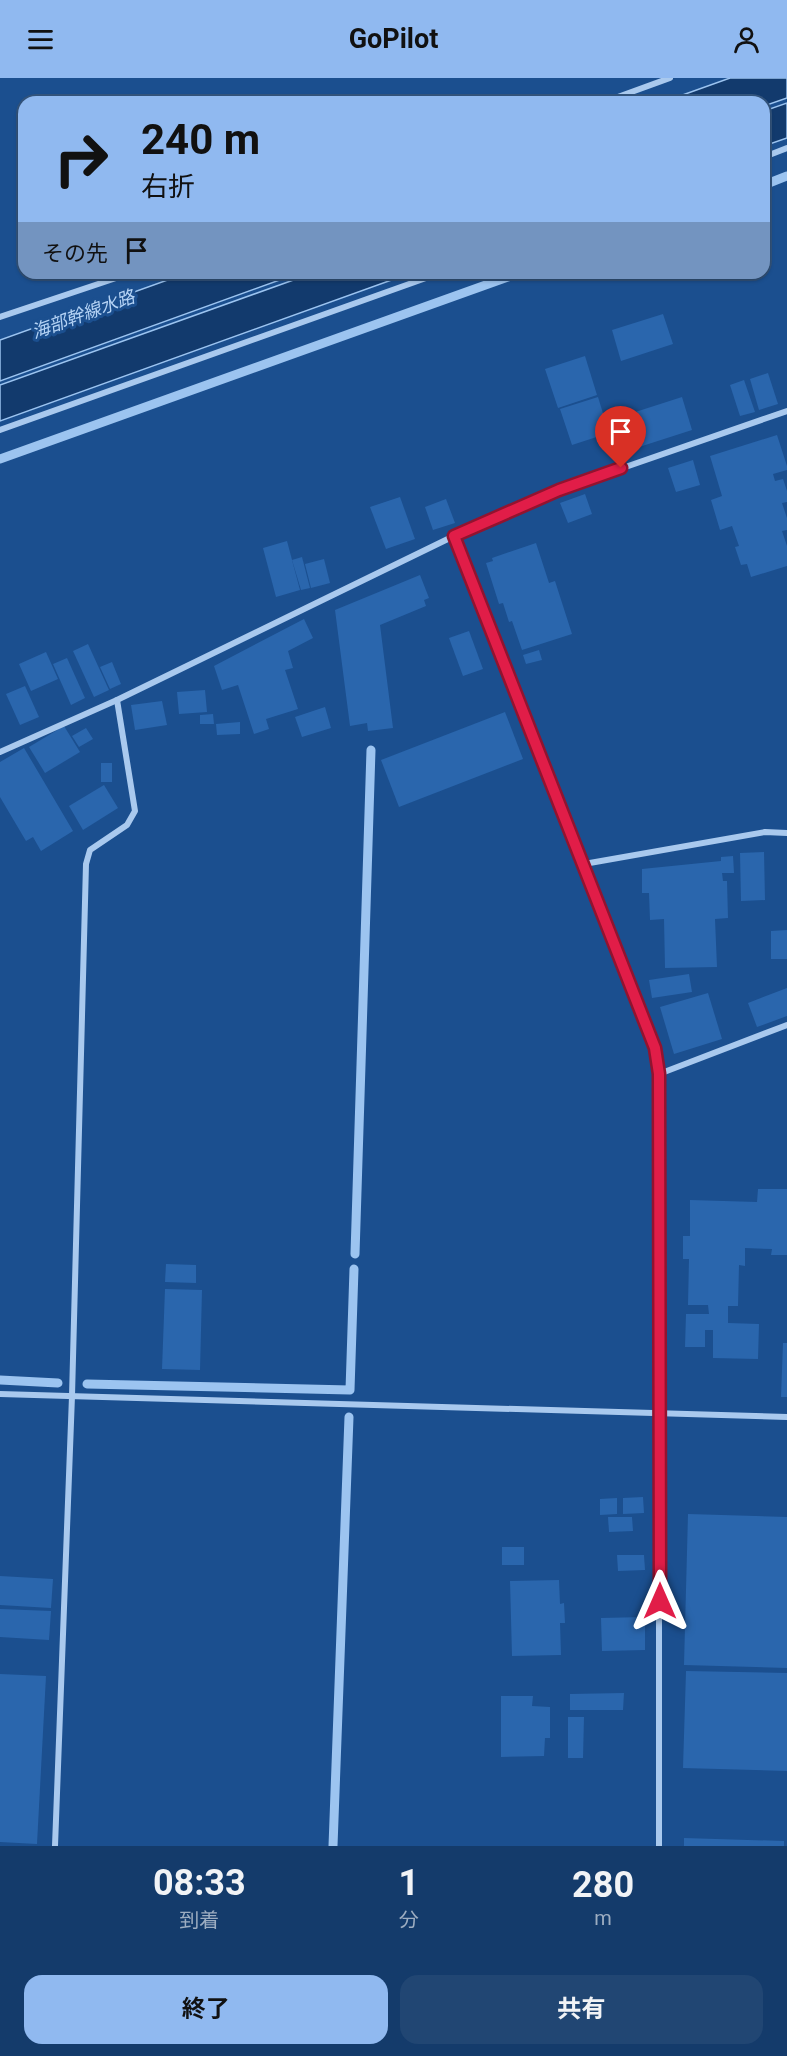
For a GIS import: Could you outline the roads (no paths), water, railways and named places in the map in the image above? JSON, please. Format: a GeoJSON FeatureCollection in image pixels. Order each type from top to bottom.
{"type":"FeatureCollection","features":[{"type":"Feature","properties":{"kind":"street"},"geometry":{"type":"LineString","coordinates":[[620,96],[670,78]]}},
{"type":"Feature","properties":{"kind":"street"},"geometry":{"type":"LineString","coordinates":[[770,155],[787,148]]}},
{"type":"Feature","properties":{"kind":"street"},"geometry":{"type":"LineString","coordinates":[[0,317],[113,279]]}},
{"type":"Feature","properties":{"kind":"street"},"geometry":{"type":"LineString","coordinates":[[0,430],[423,279]]}},
{"type":"Feature","properties":{"kind":"street"},"geometry":{"type":"LineString","coordinates":[[0,752],[117,700],[454,536],[559,490],[787,411]]}},
{"type":"Feature","properties":{"kind":"street"},"geometry":{"type":"LineString","coordinates":[[454,536],[655,1048],[659,1074],[659,1846]]}},
{"type":"Feature","properties":{"kind":"street"},"geometry":{"type":"LineString","coordinates":[[56,1846],[72,1396],[86,864],[90,850],[127,825],[135,811],[117,700]]}},
{"type":"Feature","properties":{"kind":"street"},"geometry":{"type":"LineString","coordinates":[[584,864],[765,832],[787,833]]}},
{"type":"Feature","properties":{"kind":"street"},"geometry":{"type":"LineString","coordinates":[[659,1074],[787,1025]]}},
{"type":"Feature","properties":{"kind":"street"},"geometry":{"type":"LineString","coordinates":[[0,1394],[787,1417]]}},
{"type":"Feature","properties":{"kind":"water"},"geometry":{"type":"Polygon","coordinates":[[[730,78],[787,78],[787,98],[770,104],[770,96],[680,96],[730,78]]]}},
{"type":"Feature","properties":{"kind":"water"},"geometry":{"type":"Polygon","coordinates":[[[787,103],[787,138],[770,144],[770,109],[787,103]]]}},
{"type":"Feature","properties":{"kind":"water","name":"海部幹線水路"},"geometry":{"type":"Polygon","coordinates":[[[170,279],[282,279],[0,381],[0,340],[170,279]]]}},
{"type":"Feature","properties":{"kind":"water"},"geometry":{"type":"Polygon","coordinates":[[[296,279],[394,279],[0,421],[0,385],[296,279]]]}},
{"type":"Feature","properties":{"kind":"waterway"},"geometry":{"type":"LineString","coordinates":[[770,183],[787,176]]}},
{"type":"Feature","properties":{"kind":"waterway"},"geometry":{"type":"LineString","coordinates":[[0,459],[502,279]]}},
{"type":"Feature","properties":{"kind":"waterway"},"geometry":{"type":"LineString","coordinates":[[355,1254],[371,750]]}},
{"type":"Feature","properties":{"kind":"waterway"},"geometry":{"type":"LineString","coordinates":[[87,1384],[350,1390],[354,1269]]}},
{"type":"Feature","properties":{"kind":"waterway"},"geometry":{"type":"LineString","coordinates":[[0,1380],[58,1383]]}},
{"type":"Feature","properties":{"kind":"waterway"},"geometry":{"type":"LineString","coordinates":[[333,1846],[349,1417]]}}]}
